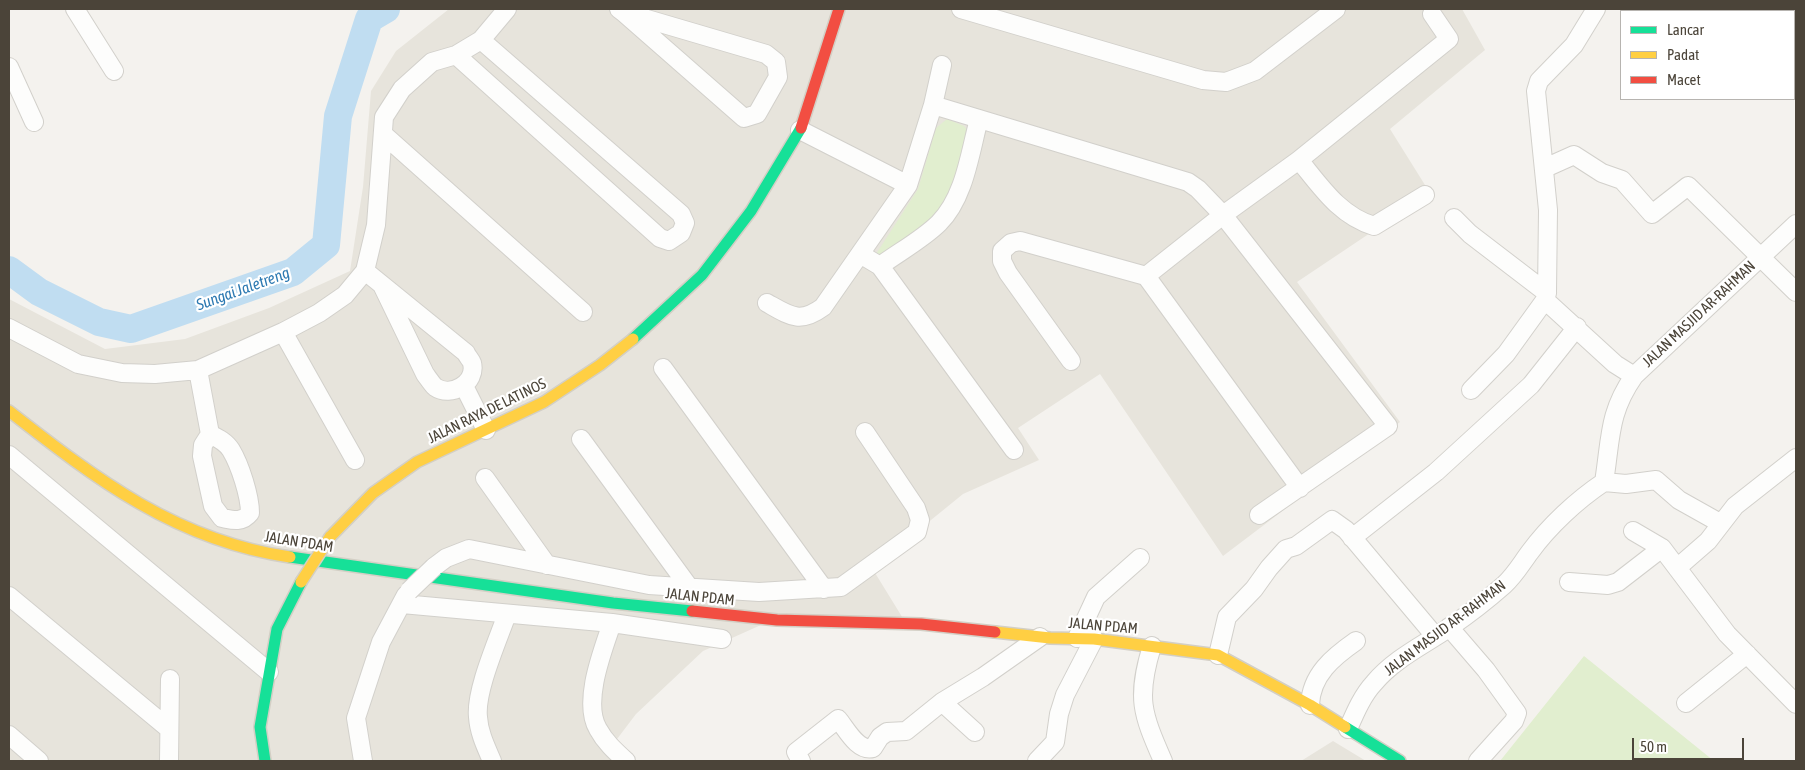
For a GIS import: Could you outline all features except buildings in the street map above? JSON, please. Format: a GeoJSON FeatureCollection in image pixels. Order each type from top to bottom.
{"type":"FeatureCollection","features":[{"type":"Feature","properties":{"kind":"street"},"geometry":{"type":"LineString","coordinates":[[75,9],[114,71]]}},
{"type":"Feature","properties":{"kind":"street"},"geometry":{"type":"LineString","coordinates":[[9,328],[78,364],[122,373],[155,374],[198,370],[283,332],[318,313],[345,294],[365,270],[376,225],[384,117],[402,89],[432,62],[456,55],[481,40],[507,9]]}},
{"type":"Feature","properties":{"kind":"street","name":"JALAN RAYA DE LATINOS"},"geometry":{"type":"LineString","coordinates":[[265,761],[260,727],[277,629],[300,582],[330,537],[373,493],[417,462],[544,402],[600,365],[625,346],[702,275],[751,211],[800,130],[839,9]]}},
{"type":"Feature","properties":{"kind":"street"},"geometry":{"type":"LineString","coordinates":[[961,9],[1202,80],[1226,82],[1256,71],[1336,9]]}},
{"type":"Feature","properties":{"kind":"street"},"geometry":{"type":"LineString","coordinates":[[1471,390],[1506,354],[1546,297],[1548,210],[1536,91],[1539,81],[1574,45],[1596,9]]}},
{"type":"Feature","properties":{"kind":"street"},"geometry":{"type":"LineString","coordinates":[[621,10],[766,54],[776,62],[778,76],[757,114],[744,118],[621,10]]}},
{"type":"Feature","properties":{"kind":"street"},"geometry":{"type":"LineString","coordinates":[[1146,276],[1223,215],[1299,160],[1449,39],[1432,14]]}},
{"type":"Feature","properties":{"kind":"street"},"geometry":{"type":"LineString","coordinates":[[456,55],[660,238],[669,241],[681,233],[685,222],[682,214],[481,40]]}},
{"type":"Feature","properties":{"kind":"street"},"geometry":{"type":"LineString","coordinates":[[767,303],[790,316],[799,318],[814,314],[823,307],[908,185],[933,105],[942,65]]}},
{"type":"Feature","properties":{"kind":"street"},"geometry":{"type":"LineString","coordinates":[[9,67],[34,122]]}},
{"type":"Feature","properties":{"kind":"street"},"geometry":{"type":"LineString","coordinates":[[933,105],[1188,182],[1198,189],[1223,215],[1388,426],[1259,515]]}},
{"type":"Feature","properties":{"kind":"street"},"geometry":{"type":"LineString","coordinates":[[880,266],[939,223],[951,208],[959,192],[979,119]]}},
{"type":"Feature","properties":{"kind":"street"},"geometry":{"type":"LineString","coordinates":[[800,130],[908,185]]}},
{"type":"Feature","properties":{"kind":"street"},"geometry":{"type":"LineString","coordinates":[[383,134],[583,312]]}},
{"type":"Feature","properties":{"kind":"street"},"geometry":{"type":"LineString","coordinates":[[1545,168],[1574,155],[1602,173],[1622,180],[1652,214],[1688,186],[1796,292]]}},
{"type":"Feature","properties":{"kind":"street"},"geometry":{"type":"LineString","coordinates":[[1299,160],[1332,202],[1360,222],[1374,226],[1425,195]]}},
{"type":"Feature","properties":{"kind":"street"},"geometry":{"type":"LineString","coordinates":[[1454,218],[1470,234],[1546,297],[1615,364],[1634,376]]}},
{"type":"Feature","properties":{"kind":"street","name":"JALAN MASJID AR-RAHMAN"},"geometry":{"type":"LineString","coordinates":[[1348,729],[1360,704],[1373,684],[1387,670],[1442,632],[1504,585],[1517,572],[1530,552],[1544,536],[1573,507],[1604,482],[1618,400],[1634,376],[1796,224]]}},
{"type":"Feature","properties":{"kind":"street"},"geometry":{"type":"LineString","coordinates":[[1071,361],[1008,273],[1002,261],[1002,252],[1010,243],[1020,241],[1146,276],[1300,488]]}},
{"type":"Feature","properties":{"kind":"street"},"geometry":{"type":"LineString","coordinates":[[860,254],[880,266],[1014,450]]}},
{"type":"Feature","properties":{"kind":"street"},"geometry":{"type":"LineString","coordinates":[[365,270],[466,353],[472,363],[471,375],[464,386],[452,391],[436,387],[426,374],[382,285]]}},
{"type":"Feature","properties":{"kind":"street"},"geometry":{"type":"LineString","coordinates":[[1352,538],[1436,472],[1531,385],[1577,327]]}},
{"type":"Feature","properties":{"kind":"street"},"geometry":{"type":"LineString","coordinates":[[283,332],[354,460]]}},
{"type":"Feature","properties":{"kind":"street"},"geometry":{"type":"LineString","coordinates":[[663,368],[824,589]]}},
{"type":"Feature","properties":{"kind":"street"},"geometry":{"type":"LineString","coordinates":[[198,370],[210,434]]}},
{"type":"Feature","properties":{"kind":"street"},"geometry":{"type":"LineString","coordinates":[[464,386],[486,430]]}},
{"type":"Feature","properties":{"kind":"street","name":"JALAN PDAM"},"geometry":{"type":"LineString","coordinates":[[9,411],[111,488],[136,502],[213,538],[274,555],[614,603],[777,620],[921,624],[1040,637],[1086,639],[1218,655],[1310,705],[1400,761]]}},
{"type":"Feature","properties":{"kind":"street"},"geometry":{"type":"LineString","coordinates":[[363,761],[356,718],[381,642],[405,597],[434,567],[446,558],[469,549],[649,585],[759,592],[841,587],[916,532],[920,527],[916,508],[865,432]]}},
{"type":"Feature","properties":{"kind":"street"},"geometry":{"type":"LineString","coordinates":[[582,439],[689,587]]}},
{"type":"Feature","properties":{"kind":"street"},"geometry":{"type":"LineString","coordinates":[[9,455],[269,672]]}},
{"type":"Feature","properties":{"kind":"street"},"geometry":{"type":"LineString","coordinates":[[1677,568],[1708,541],[1720,524],[1740,502],[1796,458]]}},
{"type":"Feature","properties":{"kind":"street"},"geometry":{"type":"LineString","coordinates":[[485,478],[547,565]]}},
{"type":"Feature","properties":{"kind":"street"},"geometry":{"type":"LineString","coordinates":[[1604,482],[1626,484],[1656,480],[1680,500],[1720,524]]}},
{"type":"Feature","properties":{"kind":"street"},"geometry":{"type":"LineString","coordinates":[[1218,655],[1227,617],[1254,590],[1269,568],[1286,549],[1296,546],[1332,520],[1337,521],[1442,632],[1486,670],[1517,713],[1514,722],[1478,761]]}},
{"type":"Feature","properties":{"kind":"street"},"geometry":{"type":"LineString","coordinates":[[1633,531],[1662,548],[1727,634],[1796,704]]}},
{"type":"Feature","properties":{"kind":"street"},"geometry":{"type":"LineString","coordinates":[[1569,582],[1608,585],[1618,582],[1662,548]]}},
{"type":"Feature","properties":{"kind":"street"},"geometry":{"type":"LineString","coordinates":[[1037,761],[1056,742],[1059,714],[1086,639],[1096,597],[1140,558]]}},
{"type":"Feature","properties":{"kind":"street"},"geometry":{"type":"LineString","coordinates":[[9,596],[168,728]]}},
{"type":"Feature","properties":{"kind":"street"},"geometry":{"type":"LineString","coordinates":[[405,597],[507,614],[612,623],[722,639]]}},
{"type":"Feature","properties":{"kind":"street"},"geometry":{"type":"LineString","coordinates":[[492,761],[482,738],[478,716],[481,691],[507,614]]}},
{"type":"Feature","properties":{"kind":"street"},"geometry":{"type":"LineString","coordinates":[[612,623],[595,677],[593,701],[596,727],[611,748],[626,761]]}},
{"type":"Feature","properties":{"kind":"street"},"geometry":{"type":"LineString","coordinates":[[801,761],[796,752],[838,719],[861,747],[868,749],[873,748],[880,737],[887,732],[906,731],[942,702],[983,677],[1040,637]]}},
{"type":"Feature","properties":{"kind":"street"},"geometry":{"type":"LineString","coordinates":[[1310,705],[1310,696],[1323,667],[1332,657],[1356,641]]}},
{"type":"Feature","properties":{"kind":"street"},"geometry":{"type":"LineString","coordinates":[[1152,646],[1143,673],[1143,704],[1147,723],[1163,761]]}},
{"type":"Feature","properties":{"kind":"street"},"geometry":{"type":"LineString","coordinates":[[1686,703],[1747,654]]}},
{"type":"Feature","properties":{"kind":"street"},"geometry":{"type":"LineString","coordinates":[[169,761],[170,679]]}},
{"type":"Feature","properties":{"kind":"street"},"geometry":{"type":"LineString","coordinates":[[942,702],[975,732]]}},
{"type":"Feature","properties":{"kind":"street"},"geometry":{"type":"LineString","coordinates":[[9,735],[38,761]]}},
{"type":"Feature","properties":{"kind":"shaded area"},"geometry":{"type":"Polygon","coordinates":[[[449,9],[1462,9],[1485,50],[1390,129],[1430,193],[1297,282],[1400,422],[1223,556],[1100,374],[1018,428],[1039,460],[963,494],[872,568],[904,620],[781,616],[703,651],[636,714],[611,747],[625,761],[9,761],[9,299],[105,349],[185,339],[269,308],[350,271],[363,187],[371,91],[396,51],[449,9]]]}},
{"type":"Feature","properties":{"kind":"shaded area"},"geometry":{"type":"Polygon","coordinates":[[[1333,741],[1366,761],[1301,761],[1333,741]]]}},
{"type":"Feature","properties":{"kind":"green space"},"geometry":{"type":"Polygon","coordinates":[[[947,119],[964,126],[970,133],[953,202],[887,263],[876,254],[918,189],[936,128],[947,119]]]}},
{"type":"Feature","properties":{"kind":"green space"},"geometry":{"type":"Polygon","coordinates":[[[1584,656],[1714,761],[1500,761],[1584,656]]]}},
{"type":"Feature","properties":{"kind":"waterway","name":"Sungai Jaletreng"},"geometry":{"type":"LineString","coordinates":[[9,270],[39,292],[99,322],[131,329],[293,272],[326,245],[338,116],[369,19],[386,9]]}},
{"type":"Feature","properties":{"kind":"traffic: fast"},"geometry":{"type":"LineString","coordinates":[[633,339],[702,275],[751,211],[801,128]]}},
{"type":"Feature","properties":{"kind":"traffic: fast"},"geometry":{"type":"LineString","coordinates":[[290,557],[613,603],[692,611]]}},
{"type":"Feature","properties":{"kind":"traffic: fast"},"geometry":{"type":"LineString","coordinates":[[265,761],[260,727],[277,629],[301,582]]}},
{"type":"Feature","properties":{"kind":"traffic: fast"},"geometry":{"type":"LineString","coordinates":[[1345,727],[1400,761]]}},
{"type":"Feature","properties":{"kind":"traffic: slow"},"geometry":{"type":"LineString","coordinates":[[330,537],[373,493],[417,462],[544,402],[600,365],[633,339]]}},
{"type":"Feature","properties":{"kind":"traffic: slow"},"geometry":{"type":"LineString","coordinates":[[9,411],[106,483],[174,522],[211,537],[249,549],[290,557]]}},
{"type":"Feature","properties":{"kind":"traffic: slow"},"geometry":{"type":"LineString","coordinates":[[301,582],[330,537]]}},
{"type":"Feature","properties":{"kind":"traffic: slow"},"geometry":{"type":"LineString","coordinates":[[995,632],[1050,638],[1094,639],[1218,655],[1310,705],[1345,727]]}},
{"type":"Feature","properties":{"kind":"traffic: jam"},"geometry":{"type":"LineString","coordinates":[[801,128],[839,9]]}},
{"type":"Feature","properties":{"kind":"traffic: jam"},"geometry":{"type":"LineString","coordinates":[[692,611],[777,620],[921,624],[995,632]]}}]}
